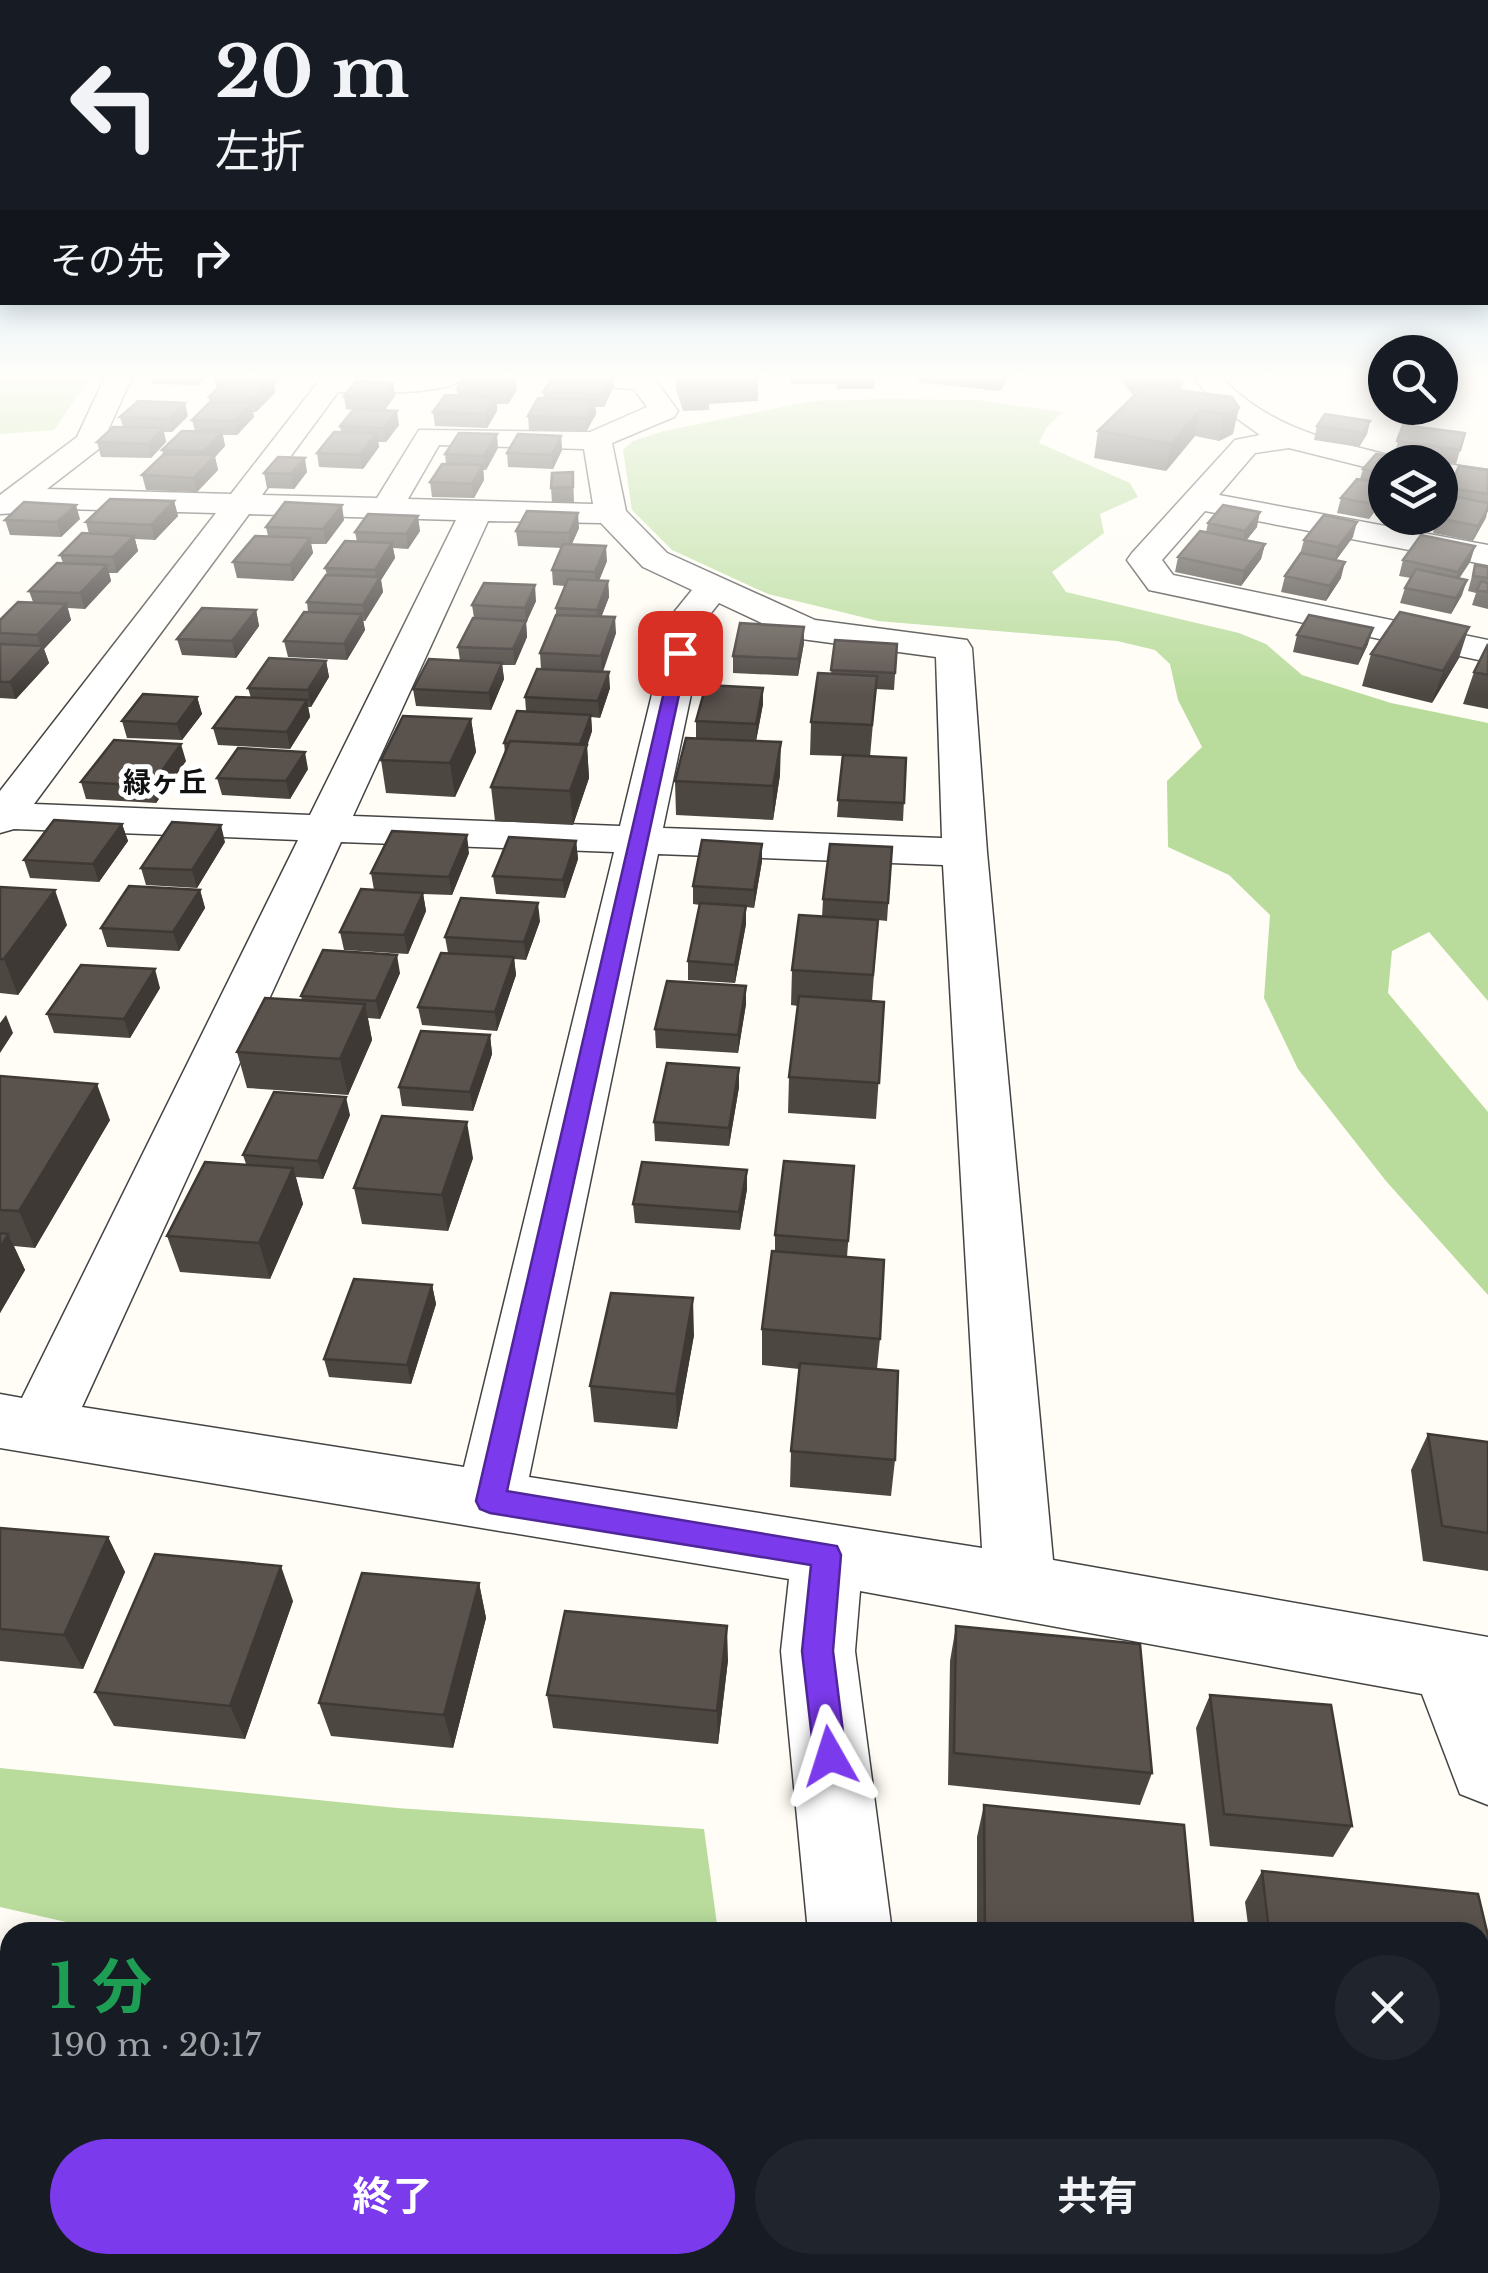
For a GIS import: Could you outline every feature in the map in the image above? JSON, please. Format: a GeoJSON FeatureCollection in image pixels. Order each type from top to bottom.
{"type":"FeatureCollection","features":[{"type":"Feature","properties":{"kind":"street"},"geometry":{"type":"LineString","coordinates":[[11,504],[38,483]]}},
{"type":"Feature","properties":{"kind":"street"},"geometry":{"type":"LineString","coordinates":[[1,818],[256,483]]}},
{"type":"Feature","properties":{"kind":"street"},"geometry":{"type":"LineString","coordinates":[[386,510],[402,483]]}},
{"type":"Feature","properties":{"kind":"street"},"geometry":{"type":"LineString","coordinates":[[605,483],[610,513],[655,560],[712,589],[807,630],[954,648],[965,852],[1020,1586]]}},
{"type":"Feature","properties":{"kind":"street"},"geometry":{"type":"LineString","coordinates":[[1211,483],[1144,560],[1161,582],[1488,651]]}},
{"type":"Feature","properties":{"kind":"street"},"geometry":{"type":"LineString","coordinates":[[1196,500],[1488,555]]}},
{"type":"Feature","properties":{"kind":"street"},"geometry":{"type":"LineString","coordinates":[[11,504],[610,513]]}},
{"type":"Feature","properties":{"kind":"street"},"geometry":{"type":"LineString","coordinates":[[476,512],[328,826],[20,1425],[1020,1586],[1469,1668],[1488,1767]]}},
{"type":"Feature","properties":{"kind":"street"},"geometry":{"type":"LineString","coordinates":[[490,1501],[689,616],[712,589]]}},
{"type":"Feature","properties":{"kind":"street"},"geometry":{"type":"LineString","coordinates":[[1,818],[328,826],[965,852]]}},
{"type":"Feature","properties":{"kind":"street"},"geometry":{"type":"LineString","coordinates":[[827,1555],[818,1651],[849,1922]]}},
{"type":"Feature","properties":{"kind":"green space"},"geometry":{"type":"Polygon","coordinates":[[[628,483],[1130,483],[1138,497],[1100,514],[1104,533],[1052,572],[1066,592],[1239,633],[1266,644],[1302,675],[1391,703],[1488,723],[1488,1001],[1429,932],[1392,951],[1388,993],[1488,1112],[1488,1295],[1386,1181],[1298,1069],[1264,998],[1270,915],[1229,875],[1168,847],[1167,781],[1202,747],[1178,700],[1170,664],[1155,650],[1117,641],[878,621],[768,594],[672,550],[632,510],[628,483]]]}},
{"type":"Feature","properties":{"kind":"green space"},"geometry":{"type":"Polygon","coordinates":[[[0,1768],[397,1808],[704,1829],[717,1922],[66,1922],[0,1907],[0,1768]]]}},
{"type":"Feature","properties":{"kind":"building"},"geometry":{"type":"Polygon","coordinates":[[[551,483],[573,483],[573,487],[551,488],[551,483]]]}},
{"type":"Feature","properties":{"kind":"building"},"geometry":{"type":"Polygon","coordinates":[[[1354,483],[1368,483],[1368,503],[1341,498],[1354,483]]]}},
{"type":"Feature","properties":{"kind":"building"},"geometry":{"type":"Polygon","coordinates":[[[1458,483],[1488,483],[1488,494],[1458,489],[1458,483]]]}},
{"type":"Feature","properties":{"kind":"building"},"geometry":{"type":"Polygon","coordinates":[[[1458,497],[1488,503],[1478,526],[1458,522],[1458,497]]]}},
{"type":"Feature","properties":{"kind":"building"},"geometry":{"type":"Polygon","coordinates":[[[110,499],[174,501],[151,525],[86,522],[110,499]]]}},
{"type":"Feature","properties":{"kind":"building"},"geometry":{"type":"Polygon","coordinates":[[[24,502],[76,505],[57,522],[5,520],[24,502]]]}},
{"type":"Feature","properties":{"kind":"building"},"geometry":{"type":"Polygon","coordinates":[[[285,502],[342,505],[323,529],[266,527],[285,502]]]}},
{"type":"Feature","properties":{"kind":"building"},"geometry":{"type":"Polygon","coordinates":[[[1223,505],[1260,512],[1245,531],[1208,523],[1223,505]]]}},
{"type":"Feature","properties":{"kind":"building"},"geometry":{"type":"Polygon","coordinates":[[[527,511],[578,513],[569,533],[516,531],[527,511]]]}},
{"type":"Feature","properties":{"kind":"building"},"geometry":{"type":"Polygon","coordinates":[[[368,514],[418,516],[406,534],[355,532],[368,514]]]}},
{"type":"Feature","properties":{"kind":"building"},"geometry":{"type":"Polygon","coordinates":[[[1324,515],[1357,522],[1338,547],[1304,540],[1324,515]]]}},
{"type":"Feature","properties":{"kind":"building"},"geometry":{"type":"Polygon","coordinates":[[[1200,531],[1265,544],[1244,571],[1178,557],[1200,531]]]}},
{"type":"Feature","properties":{"kind":"building"},"geometry":{"type":"Polygon","coordinates":[[[82,533],[134,536],[113,557],[60,555],[82,533]]]}},
{"type":"Feature","properties":{"kind":"building"},"geometry":{"type":"Polygon","coordinates":[[[1421,535],[1475,546],[1458,572],[1403,560],[1421,535]]]}},
{"type":"Feature","properties":{"kind":"building"},"geometry":{"type":"Polygon","coordinates":[[[255,536],[310,538],[290,565],[233,562],[255,536]]]}},
{"type":"Feature","properties":{"kind":"building"},"geometry":{"type":"Polygon","coordinates":[[[345,541],[392,543],[375,570],[325,568],[345,541]]]}},
{"type":"Feature","properties":{"kind":"building"},"geometry":{"type":"Polygon","coordinates":[[[563,544],[606,546],[595,572],[552,570],[563,544]]]}},
{"type":"Feature","properties":{"kind":"building"},"geometry":{"type":"Polygon","coordinates":[[[1301,553],[1345,562],[1330,586],[1285,576],[1301,553]]]}},
{"type":"Feature","properties":{"kind":"building"},"geometry":{"type":"Polygon","coordinates":[[[57,563],[107,565],[80,593],[29,591],[57,563]]]}},
{"type":"Feature","properties":{"kind":"building"},"geometry":{"type":"Polygon","coordinates":[[[1475,565],[1488,567],[1488,578],[1473,576],[1475,565]]]}},
{"type":"Feature","properties":{"kind":"building"},"geometry":{"type":"Polygon","coordinates":[[[1416,569],[1467,580],[1456,598],[1405,588],[1416,569]]]}},
{"type":"Feature","properties":{"kind":"building"},"geometry":{"type":"Polygon","coordinates":[[[326,575],[380,577],[363,605],[307,602],[326,575]]]}},
{"type":"Feature","properties":{"kind":"building"},"geometry":{"type":"Polygon","coordinates":[[[568,579],[608,581],[597,610],[556,608],[568,579]]]}},
{"type":"Feature","properties":{"kind":"building"},"geometry":{"type":"Polygon","coordinates":[[[1481,581],[1488,583],[1488,592],[1477,590],[1481,581]]]}},
{"type":"Feature","properties":{"kind":"building"},"geometry":{"type":"Polygon","coordinates":[[[484,583],[535,585],[525,608],[472,605],[484,583]]]}},
{"type":"Feature","properties":{"kind":"building"},"geometry":{"type":"Polygon","coordinates":[[[18,602],[66,604],[37,635],[0,633],[0,620],[18,602]]]}},
{"type":"Feature","properties":{"kind":"building"},"geometry":{"type":"Polygon","coordinates":[[[202,608],[256,610],[232,641],[177,639],[202,608]]]}},
{"type":"Feature","properties":{"kind":"building"},"geometry":{"type":"Polygon","coordinates":[[[304,612],[362,614],[344,644],[284,641],[304,612]]]}},
{"type":"Feature","properties":{"kind":"building"},"geometry":{"type":"Polygon","coordinates":[[[1400,612],[1469,627],[1443,671],[1371,654],[1400,612]]]}},
{"type":"Feature","properties":{"kind":"building"},"geometry":{"type":"Polygon","coordinates":[[[556,615],[615,617],[601,656],[540,653],[556,615]]]}},
{"type":"Feature","properties":{"kind":"building"},"geometry":{"type":"Polygon","coordinates":[[[1309,615],[1373,628],[1363,649],[1297,635],[1309,615]]]}},
{"type":"Feature","properties":{"kind":"building"},"geometry":{"type":"Polygon","coordinates":[[[473,618],[526,621],[513,649],[458,647],[473,618]]]}},
{"type":"Feature","properties":{"kind":"building"},"geometry":{"type":"Polygon","coordinates":[[[740,623],[804,627],[798,659],[733,656],[740,623]]]}},
{"type":"Feature","properties":{"kind":"building"},"geometry":{"type":"Polygon","coordinates":[[[835,640],[897,644],[895,673],[831,670],[835,640]]]}},
{"type":"Feature","properties":{"kind":"building"},"geometry":{"type":"Polygon","coordinates":[[[0,644],[44,646],[10,682],[0,682],[0,644]]]}},
{"type":"Feature","properties":{"kind":"building"},"geometry":{"type":"Polygon","coordinates":[[[1488,644],[1488,675],[1474,672],[1488,644]]]}},
{"type":"Feature","properties":{"kind":"building"},"geometry":{"type":"Polygon","coordinates":[[[269,658],[326,661],[308,690],[248,688],[269,658]]]}},
{"type":"Feature","properties":{"kind":"building"},"geometry":{"type":"Polygon","coordinates":[[[429,659],[502,663],[489,693],[413,689],[429,659]]]}},
{"type":"Feature","properties":{"kind":"building"},"geometry":{"type":"Polygon","coordinates":[[[537,669],[609,672],[598,701],[525,697],[537,669]]]}},
{"type":"Feature","properties":{"kind":"building"},"geometry":{"type":"Polygon","coordinates":[[[818,673],[877,676],[872,725],[811,722],[818,673]]]}},
{"type":"Feature","properties":{"kind":"building"},"geometry":{"type":"Polygon","coordinates":[[[706,685],[763,688],[756,724],[696,721],[706,685]]]}},
{"type":"Feature","properties":{"kind":"building"},"geometry":{"type":"Polygon","coordinates":[[[143,694],[197,697],[177,724],[122,721],[143,694]]]}},
{"type":"Feature","properties":{"kind":"building"},"geometry":{"type":"Polygon","coordinates":[[[236,697],[307,700],[287,732],[213,728],[236,697]]]}},
{"type":"Feature","properties":{"kind":"building"},"geometry":{"type":"Polygon","coordinates":[[[517,711],[591,715],[580,744],[504,743],[517,711]]]}},
{"type":"Feature","properties":{"kind":"building"},"geometry":{"type":"Polygon","coordinates":[[[403,716],[471,719],[450,763],[381,760],[403,716]]]}},
{"type":"Feature","properties":{"kind":"building"},"geometry":{"type":"Polygon","coordinates":[[[686,738],[781,742],[773,786],[675,781],[686,738]]]}},
{"type":"Feature","properties":{"kind":"building"},"geometry":{"type":"Polygon","coordinates":[[[114,740],[181,744],[151,786],[81,782],[114,740]]]}},
{"type":"Feature","properties":{"kind":"building"},"geometry":{"type":"Polygon","coordinates":[[[510,741],[587,745],[570,791],[491,787],[510,741]]]}},
{"type":"Feature","properties":{"kind":"building"},"geometry":{"type":"Polygon","coordinates":[[[238,748],[305,752],[286,781],[217,778],[238,748]]]}},
{"type":"Feature","properties":{"kind":"building"},"geometry":{"type":"Polygon","coordinates":[[[843,755],[906,758],[904,803],[838,800],[843,755]]]}},
{"type":"Feature","properties":{"kind":"building"},"geometry":{"type":"Polygon","coordinates":[[[54,820],[122,824],[93,864],[24,860],[54,820]]]}},
{"type":"Feature","properties":{"kind":"building"},"geometry":{"type":"Polygon","coordinates":[[[172,822],[221,825],[192,870],[141,868],[172,822]]]}},
{"type":"Feature","properties":{"kind":"building"},"geometry":{"type":"Polygon","coordinates":[[[392,831],[467,835],[449,877],[371,873],[392,831]]]}},
{"type":"Feature","properties":{"kind":"building"},"geometry":{"type":"Polygon","coordinates":[[[509,837],[576,841],[563,880],[493,876],[509,837]]]}},
{"type":"Feature","properties":{"kind":"building"},"geometry":{"type":"Polygon","coordinates":[[[702,840],[762,844],[754,890],[693,886],[702,840]]]}},
{"type":"Feature","properties":{"kind":"building"},"geometry":{"type":"Polygon","coordinates":[[[830,844],[892,847],[888,903],[823,899],[830,844]]]}},
{"type":"Feature","properties":{"kind":"building"},"geometry":{"type":"Polygon","coordinates":[[[129,886],[200,890],[173,932],[101,928],[129,886]]]}},
{"type":"Feature","properties":{"kind":"building"},"geometry":{"type":"Polygon","coordinates":[[[0,887],[55,890],[4,959],[0,959],[0,887]]]}},
{"type":"Feature","properties":{"kind":"building"},"geometry":{"type":"Polygon","coordinates":[[[361,889],[423,893],[404,935],[340,932],[361,889]]]}},
{"type":"Feature","properties":{"kind":"building"},"geometry":{"type":"Polygon","coordinates":[[[461,898],[538,903],[524,942],[445,937],[461,898]]]}},
{"type":"Feature","properties":{"kind":"building"},"geometry":{"type":"Polygon","coordinates":[[[700,903],[746,906],[735,965],[688,961],[700,903]]]}},
{"type":"Feature","properties":{"kind":"building"},"geometry":{"type":"Polygon","coordinates":[[[799,915],[878,920],[873,975],[792,970],[799,915]]]}},
{"type":"Feature","properties":{"kind":"building"},"geometry":{"type":"Polygon","coordinates":[[[323,950],[397,955],[376,1001],[301,996],[323,950]]]}},
{"type":"Feature","properties":{"kind":"building"},"geometry":{"type":"Polygon","coordinates":[[[441,953],[514,957],[495,1012],[418,1007],[441,953]]]}},
{"type":"Feature","properties":{"kind":"building"},"geometry":{"type":"Polygon","coordinates":[[[81,965],[155,969],[124,1019],[47,1014],[81,965]]]}},
{"type":"Feature","properties":{"kind":"building"},"geometry":{"type":"Polygon","coordinates":[[[667,981],[746,986],[738,1035],[655,1029],[667,981]]]}},
{"type":"Feature","properties":{"kind":"building"},"geometry":{"type":"Polygon","coordinates":[[[799,996],[884,1002],[879,1083],[789,1077],[799,996]]]}},
{"type":"Feature","properties":{"kind":"building"},"geometry":{"type":"Polygon","coordinates":[[[265,998],[365,1004],[340,1059],[237,1052],[265,998]]]}},
{"type":"Feature","properties":{"kind":"building"},"geometry":{"type":"Polygon","coordinates":[[[421,1031],[490,1035],[470,1092],[399,1087],[421,1031]]]}},
{"type":"Feature","properties":{"kind":"building"},"geometry":{"type":"Polygon","coordinates":[[[667,1063],[739,1068],[729,1128],[654,1122],[667,1063]]]}},
{"type":"Feature","properties":{"kind":"building"},"geometry":{"type":"Polygon","coordinates":[[[0,1076],[97,1084],[19,1211],[0,1210],[0,1076]]]}},
{"type":"Feature","properties":{"kind":"building"},"geometry":{"type":"Polygon","coordinates":[[[274,1092],[346,1097],[318,1161],[243,1155],[274,1092]]]}},
{"type":"Feature","properties":{"kind":"building"},"geometry":{"type":"Polygon","coordinates":[[[382,1116],[467,1122],[442,1195],[354,1188],[382,1116]]]}},
{"type":"Feature","properties":{"kind":"building"},"geometry":{"type":"Polygon","coordinates":[[[784,1161],[854,1166],[848,1241],[775,1235],[784,1161]]]}},
{"type":"Feature","properties":{"kind":"building"},"geometry":{"type":"Polygon","coordinates":[[[205,1162],[293,1168],[259,1243],[167,1236],[205,1162]]]}},
{"type":"Feature","properties":{"kind":"building"},"geometry":{"type":"Polygon","coordinates":[[[642,1162],[747,1170],[739,1212],[633,1204],[642,1162]]]}},
{"type":"Feature","properties":{"kind":"building"},"geometry":{"type":"Polygon","coordinates":[[[772,1251],[884,1260],[880,1339],[762,1329],[772,1251]]]}},
{"type":"Feature","properties":{"kind":"building"},"geometry":{"type":"Polygon","coordinates":[[[354,1279],[432,1285],[407,1365],[324,1359],[354,1279]]]}},
{"type":"Feature","properties":{"kind":"building"},"geometry":{"type":"Polygon","coordinates":[[[611,1293],[693,1298],[676,1394],[590,1386],[611,1293]]]}},
{"type":"Feature","properties":{"kind":"building"},"geometry":{"type":"Polygon","coordinates":[[[800,1363],[898,1371],[895,1460],[791,1451],[800,1363]]]}},
{"type":"Feature","properties":{"kind":"building"},"geometry":{"type":"Polygon","coordinates":[[[1428,1434],[1488,1442],[1488,1533],[1442,1526],[1428,1434]]]}},
{"type":"Feature","properties":{"kind":"building"},"geometry":{"type":"Polygon","coordinates":[[[0,1528],[108,1537],[64,1635],[0,1629],[0,1528]]]}},
{"type":"Feature","properties":{"kind":"building"},"geometry":{"type":"Polygon","coordinates":[[[155,1554],[281,1566],[230,1706],[95,1692],[155,1554]]]}},
{"type":"Feature","properties":{"kind":"building"},"geometry":{"type":"Polygon","coordinates":[[[362,1573],[479,1583],[444,1715],[319,1703],[362,1573]]]}},
{"type":"Feature","properties":{"kind":"building"},"geometry":{"type":"Polygon","coordinates":[[[565,1611],[727,1626],[717,1711],[547,1695],[565,1611]]]}},
{"type":"Feature","properties":{"kind":"building"},"geometry":{"type":"Polygon","coordinates":[[[956,1626],[1140,1644],[1152,1773],[954,1753],[956,1626]]]}},
{"type":"Feature","properties":{"kind":"building"},"geometry":{"type":"Polygon","coordinates":[[[1210,1695],[1331,1705],[1352,1826],[1224,1814],[1210,1695]]]}},
{"type":"Feature","properties":{"kind":"building"},"geometry":{"type":"Polygon","coordinates":[[[984,1805],[1184,1825],[1193,1922],[985,1922],[984,1805]]]}},
{"type":"Feature","properties":{"kind":"building"},"geometry":{"type":"Polygon","coordinates":[[[1262,1871],[1478,1894],[1485,1922],[1268,1922],[1262,1871]]]}},
{"type":"Feature","properties":{"kind":"district","name":"緑ヶ丘"},"geometry":{"type":"Point","coordinates":[165,782]}},
{"type":"Feature","properties":{"kind":"route"},"geometry":{"type":"LineString","coordinates":[[680,653],[490,1501],[827,1555],[818,1651],[830,1756]]}}]}
